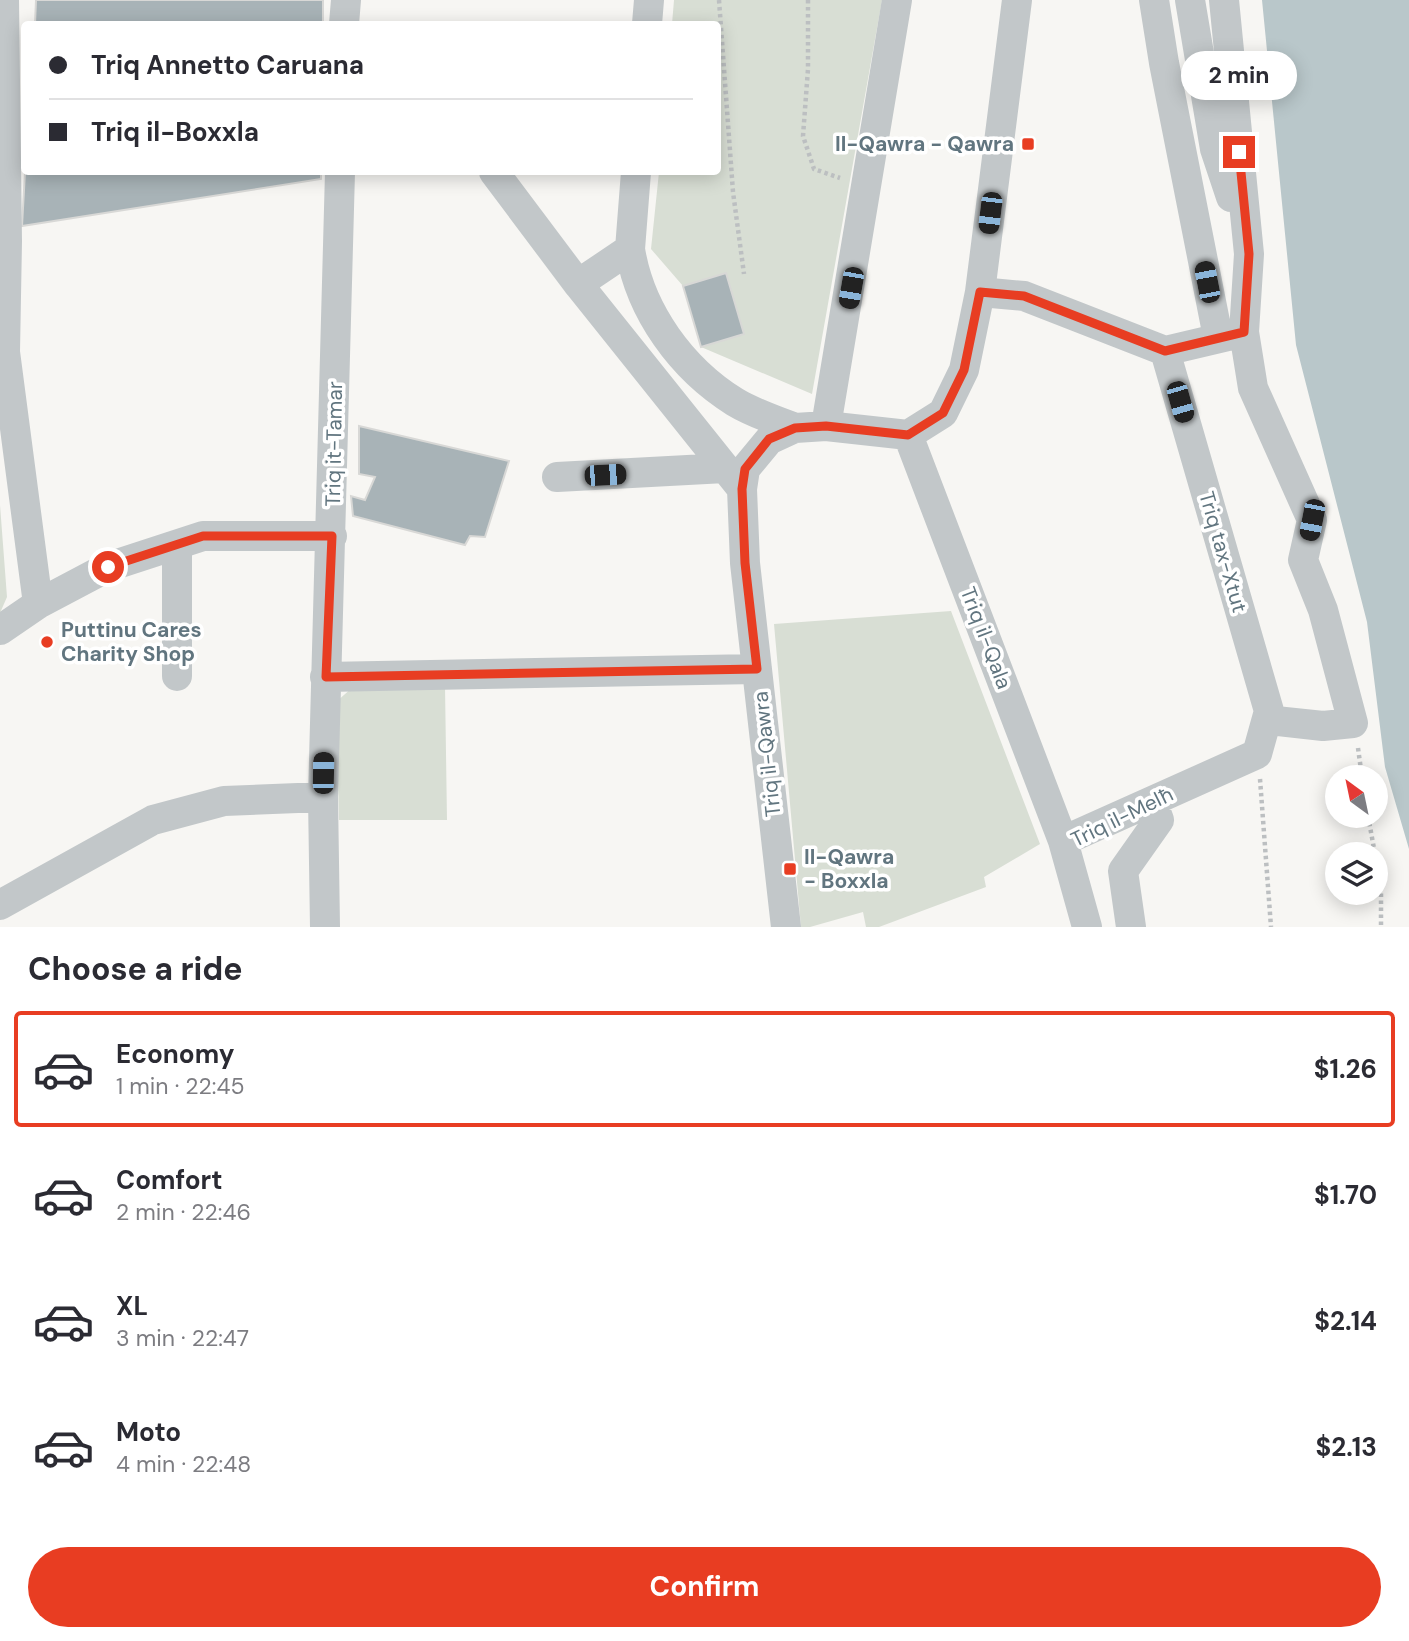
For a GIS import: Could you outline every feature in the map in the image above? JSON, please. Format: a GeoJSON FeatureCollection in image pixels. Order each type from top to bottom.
{"type":"FeatureCollection","features":[{"type":"Feature","properties":{"kind":"street"},"geometry":{"type":"LineString","coordinates":[[4,0],[5,352],[38,604]]}},
{"type":"Feature","properties":{"kind":"street"},"geometry":{"type":"LineString","coordinates":[[344,21],[345,0]]}},
{"type":"Feature","properties":{"kind":"street"},"geometry":{"type":"LineString","coordinates":[[647,21],[649,0]]}},
{"type":"Feature","properties":{"kind":"street"},"geometry":{"type":"LineString","coordinates":[[826,426],[897,0]]}},
{"type":"Feature","properties":{"kind":"street"},"geometry":{"type":"LineString","coordinates":[[908,435],[943,413],[964,370],[980,292],[1017,0]]}},
{"type":"Feature","properties":{"kind":"street"},"geometry":{"type":"LineString","coordinates":[[1154,0],[1164,63],[1231,335],[1312,520],[1303,560],[1323,610],[1353,723],[1323,726],[1268,720]]}},
{"type":"Feature","properties":{"kind":"street"},"geometry":{"type":"LineString","coordinates":[[1190,0],[1215,149],[1249,254]]}},
{"type":"Feature","properties":{"kind":"street"},"geometry":{"type":"LineString","coordinates":[[1224,0],[1249,254],[1231,335]]}},
{"type":"Feature","properties":{"kind":"street","name":"Triq it-Tamar"},"geometry":{"type":"LineString","coordinates":[[326,927],[323,797],[340,175]]}},
{"type":"Feature","properties":{"kind":"street"},"geometry":{"type":"LineString","coordinates":[[496,175],[578,284],[734,479]]}},
{"type":"Feature","properties":{"kind":"street"},"geometry":{"type":"LineString","coordinates":[[636,175],[630,249],[640,289],[656,320],[681,357],[705,381],[737,403],[795,428]]}},
{"type":"Feature","properties":{"kind":"street"},"geometry":{"type":"LineString","coordinates":[[578,284],[630,249]]}},
{"type":"Feature","properties":{"kind":"street"},"geometry":{"type":"LineString","coordinates":[[980,292],[1024,296],[1165,351],[1231,335]]}},
{"type":"Feature","properties":{"kind":"street","name":"Triq tax-Xtut"},"geometry":{"type":"LineString","coordinates":[[1165,351],[1269,711],[1258,754]]}},
{"type":"Feature","properties":{"kind":"street","name":"Triq il-Qawra"},"geometry":{"type":"LineString","coordinates":[[786,927],[734,479],[769,439],[795,428],[826,426],[908,435]]}},
{"type":"Feature","properties":{"kind":"street","name":"Triq il-Qala"},"geometry":{"type":"LineString","coordinates":[[908,435],[1063,841]]}},
{"type":"Feature","properties":{"kind":"street"},"geometry":{"type":"LineString","coordinates":[[557,477],[734,479]]}},
{"type":"Feature","properties":{"kind":"street"},"geometry":{"type":"LineString","coordinates":[[0,630],[38,604],[108,567],[203,536],[332,536]]}},
{"type":"Feature","properties":{"kind":"street"},"geometry":{"type":"LineString","coordinates":[[177,545],[177,676]]}},
{"type":"Feature","properties":{"kind":"street"},"geometry":{"type":"LineString","coordinates":[[326,677],[757,669]]}},
{"type":"Feature","properties":{"kind":"street","name":"Triq il-Melħ"},"geometry":{"type":"LineString","coordinates":[[1087,927],[1063,841],[1258,754]]}},
{"type":"Feature","properties":{"kind":"street"},"geometry":{"type":"LineString","coordinates":[[0,905],[153,820],[224,801],[323,797]]}},
{"type":"Feature","properties":{"kind":"street"},"geometry":{"type":"LineString","coordinates":[[1131,927],[1123,871],[1159,820],[1152,801]]}},
{"type":"Feature","properties":{"kind":"path"},"geometry":{"type":"LineString","coordinates":[[719,0],[721,21]]}},
{"type":"Feature","properties":{"kind":"path"},"geometry":{"type":"LineString","coordinates":[[808,0],[808,69],[803,136],[814,169],[867,187]]}},
{"type":"Feature","properties":{"kind":"path"},"geometry":{"type":"LineString","coordinates":[[721,27],[733,192],[744,274]]}},
{"type":"Feature","properties":{"kind":"path"},"geometry":{"type":"LineString","coordinates":[[1258,754],[1271,927]]}},
{"type":"Feature","properties":{"kind":"path"},"geometry":{"type":"LineString","coordinates":[[1381,905],[1381,927]]}},
{"type":"Feature","properties":{"kind":"shaded area"},"geometry":{"type":"Polygon","coordinates":[[[674,0],[882,0],[812,394],[701,347],[744,334],[726,274],[683,286],[651,249],[659,175],[721,175],[721,21],[672,21],[674,0]]]}},
{"type":"Feature","properties":{"kind":"shaded area"},"geometry":{"type":"Polygon","coordinates":[[[1262,0],[1409,0],[1409,849],[1388,777],[1388,765],[1385,765],[1367,622],[1296,345],[1262,0]]]}},
{"type":"Feature","properties":{"kind":"shaded area"},"geometry":{"type":"Polygon","coordinates":[[[0,505],[7,597],[0,613],[0,505]]]}},
{"type":"Feature","properties":{"kind":"shaded area"},"geometry":{"type":"Polygon","coordinates":[[[951,611],[1040,844],[984,877],[986,887],[879,927],[866,927],[863,912],[810,927],[801,927],[774,624],[951,611]]]}},
{"type":"Feature","properties":{"kind":"shaded area"},"geometry":{"type":"Polygon","coordinates":[[[445,686],[447,820],[339,820],[336,702],[353,687],[445,686]]]}},
{"type":"Feature","properties":{"kind":"building"},"geometry":{"type":"Polygon","coordinates":[[[36,0],[323,0],[323,21],[35,21],[36,0]]]}},
{"type":"Feature","properties":{"kind":"building"},"geometry":{"type":"Polygon","coordinates":[[[25,175],[321,175],[321,179],[22,226],[25,175]]]}},
{"type":"Feature","properties":{"kind":"building"},"geometry":{"type":"Polygon","coordinates":[[[726,273],[744,334],[701,347],[683,286],[726,273]]]}},
{"type":"Feature","properties":{"kind":"building"},"geometry":{"type":"Polygon","coordinates":[[[359,426],[509,461],[485,537],[470,536],[465,545],[353,516],[351,496],[365,500],[375,477],[359,474],[359,426]]]}},
{"type":"Feature","properties":{"kind":"place","name":"Il-Qawra - Qawra"},"geometry":{"type":"Point","coordinates":[1028,144]}},
{"type":"Feature","properties":{"kind":"place","name":"Puttinu Cares Charity Shop"},"geometry":{"type":"Point","coordinates":[47,642]}},
{"type":"Feature","properties":{"kind":"place","name":"Il-Qawra - Boxxla"},"geometry":{"type":"Point","coordinates":[790,869]}},
{"type":"Feature","properties":{"kind":"route"},"geometry":{"type":"LineString","coordinates":[[108,567],[203,536],[332,536],[326,677],[757,669],[745,563],[742,489],[745,469],[769,439],[795,428],[826,426],[908,435],[943,413],[964,370],[980,292],[1024,296],[1165,351],[1244,332],[1249,254],[1239,152]]}}]}
